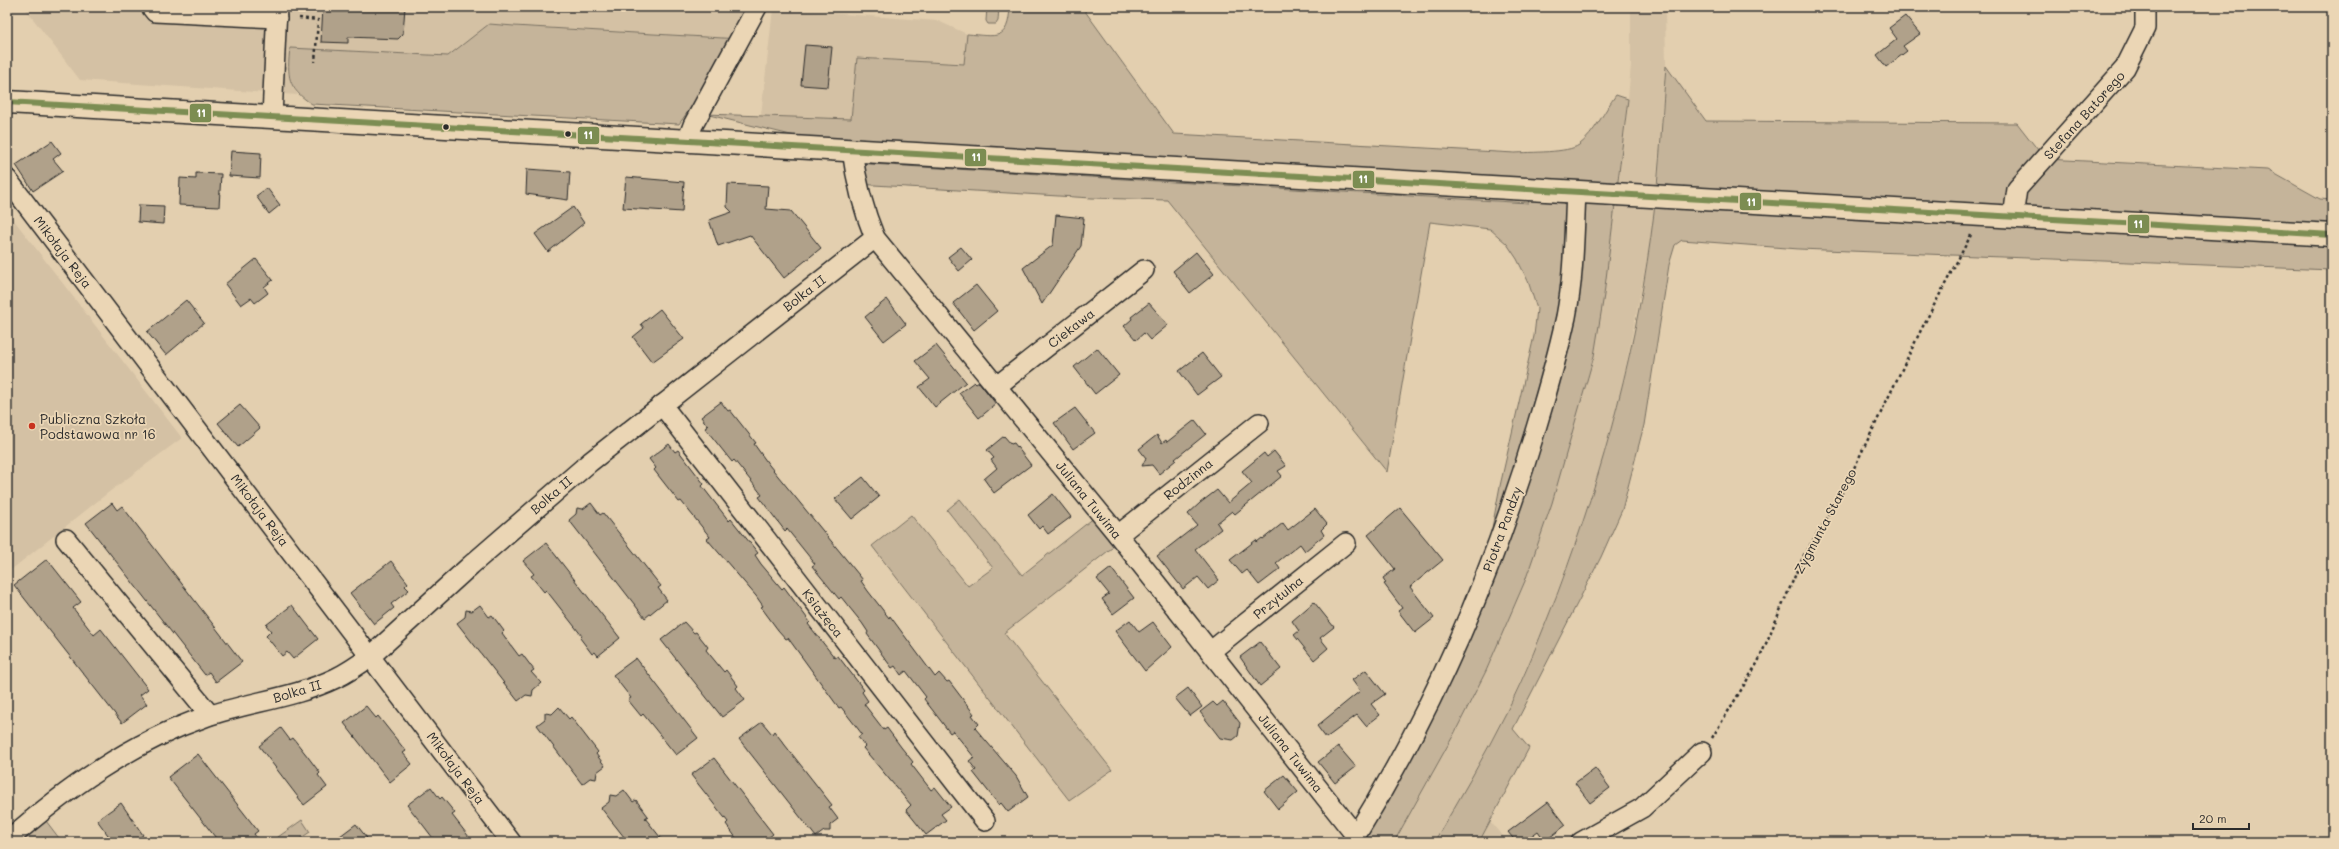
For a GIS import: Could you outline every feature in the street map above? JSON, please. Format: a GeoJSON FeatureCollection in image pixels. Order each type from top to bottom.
{"type":"FeatureCollection","features":[{"type":"Feature","properties":{"kind":"main road"},"geometry":{"type":"LineString","coordinates":[[7,102],[2332,235]]}},
{"type":"Feature","properties":{"kind":"street"},"geometry":{"type":"LineString","coordinates":[[151,7],[155,12],[277,13],[272,117]]}},
{"type":"Feature","properties":{"kind":"street"},"geometry":{"type":"LineString","coordinates":[[687,141],[694,124],[757,7]]}},
{"type":"Feature","properties":{"kind":"street","name":"Stefana Batorego"},"geometry":{"type":"LineString","coordinates":[[2012,217],[2017,189],[2126,68],[2145,28],[2145,7]]}},
{"type":"Feature","properties":{"kind":"street","name":"Juliana Tuwima"},"geometry":{"type":"LineString","coordinates":[[852,150],[858,191],[863,211],[875,238],[997,386],[1211,651],[1354,839]]}},
{"type":"Feature","properties":{"kind":"street","name":"Mikołaja Reja"},"geometry":{"type":"LineString","coordinates":[[7,178],[372,656],[511,842]]}},
{"type":"Feature","properties":{"kind":"street","name":"Piotra Pandzy"},"geometry":{"type":"LineString","coordinates":[[1354,839],[1408,745],[1442,675],[1481,586],[1508,518],[1549,384],[1566,316],[1585,192]]}},
{"type":"Feature","properties":{"kind":"street","name":"Bolka II"},"geometry":{"type":"LineString","coordinates":[[7,841],[76,784],[108,763],[164,734],[210,715],[335,679],[372,656],[471,565],[584,466],[875,238]]}},
{"type":"Feature","properties":{"kind":"street","name":"Ciekawa"},"geometry":{"type":"LineString","coordinates":[[997,386],[1144,270]]}},
{"type":"Feature","properties":{"kind":"street","name":"Książęca"},"geometry":{"type":"LineString","coordinates":[[662,405],[985,821]]}},
{"type":"Feature","properties":{"kind":"street","name":"Rodzinna"},"geometry":{"type":"LineString","coordinates":[[1118,535],[1259,423]]}},
{"type":"Feature","properties":{"kind":"street"},"geometry":{"type":"LineString","coordinates":[[66,539],[210,715]]}},
{"type":"Feature","properties":{"kind":"street","name":"Przytulna"},"geometry":{"type":"LineString","coordinates":[[1211,651],[1346,543]]}},
{"type":"Feature","properties":{"kind":"street"},"geometry":{"type":"LineString","coordinates":[[1581,842],[1642,808],[1702,752]]}},
{"type":"Feature","properties":{"kind":"path"},"geometry":{"type":"LineString","coordinates":[[299,18],[318,20],[315,62]]}},
{"type":"Feature","properties":{"kind":"path","name":"Zygmunta Starego"},"geometry":{"type":"LineString","coordinates":[[1702,752],[1758,662],[1804,556],[1839,499],[1921,330],[1982,215]]}},
{"type":"Feature","properties":{"kind":"shaded area"},"geometry":{"type":"Polygon","coordinates":[[[24,7],[746,7],[743,32],[740,39],[489,24],[448,56],[290,48],[287,71],[293,88],[298,95],[80,80],[24,7]]]}},
{"type":"Feature","properties":{"kind":"shaded area"},"geometry":{"type":"Polygon","coordinates":[[[987,7],[999,7],[998,21],[996,24],[988,24],[986,21],[987,7]]]}},
{"type":"Feature","properties":{"kind":"shaded area"},"geometry":{"type":"Polygon","coordinates":[[[1010,7],[1082,7],[1174,134],[1515,153],[1548,152],[1574,148],[1579,145],[1595,128],[1616,95],[1628,99],[1604,295],[1594,356],[1552,503],[1525,581],[1486,671],[1453,736],[1394,842],[1352,842],[1481,586],[1500,486],[1534,336],[1537,309],[1528,281],[1517,259],[1507,244],[1490,229],[1430,222],[1387,472],[1167,200],[1092,198],[857,184],[853,163],[1529,203],[1524,189],[852,150],[705,114],[851,119],[857,58],[964,64],[967,34],[993,36],[999,34],[1007,26],[1010,7]]]}},
{"type":"Feature","properties":{"kind":"shaded area"},"geometry":{"type":"Polygon","coordinates":[[[1631,7],[1665,7],[1666,66],[1654,212],[1648,255],[1621,391],[1599,474],[1577,540],[1542,632],[1507,711],[1467,787],[1434,842],[1394,842],[1453,736],[1486,671],[1525,581],[1594,356],[1626,121],[1631,65],[1631,7]]]}},
{"type":"Feature","properties":{"kind":"shaded area"},"geometry":{"type":"Polygon","coordinates":[[[773,9],[938,21],[967,34],[965,64],[857,58],[851,120],[761,115],[773,9]]]}},
{"type":"Feature","properties":{"kind":"shaded area"},"geometry":{"type":"Polygon","coordinates":[[[489,24],[740,39],[679,124],[312,104],[293,87],[290,80],[290,48],[448,56],[489,24]]]}},
{"type":"Feature","properties":{"kind":"shaded area"},"geometry":{"type":"Polygon","coordinates":[[[1666,66],[1706,121],[2017,123],[2045,159],[2268,170],[2320,199],[2332,200],[2332,270],[1799,249],[1682,240],[1675,245],[1669,265],[1644,425],[1622,510],[1601,557],[1513,729],[1529,748],[1479,842],[1434,842],[1489,746],[1527,668],[1558,592],[1590,500],[1617,406],[1639,310],[1658,177],[1666,66]]]}},
{"type":"Feature","properties":{"kind":"shaded area"},"geometry":{"type":"Polygon","coordinates":[[[7,211],[182,438],[109,492],[7,573],[7,211]]]}},
{"type":"Feature","properties":{"kind":"shaded area"},"geometry":{"type":"Polygon","coordinates":[[[960,499],[1022,575],[1100,513],[1122,540],[1004,633],[1112,770],[1069,800],[872,546],[911,515],[968,586],[993,568],[947,510],[960,499]]]}},
{"type":"Feature","properties":{"kind":"shaded area"},"geometry":{"type":"Polygon","coordinates":[[[40,813],[62,842],[7,842],[40,813]]]}},
{"type":"Feature","properties":{"kind":"shaded area"},"geometry":{"type":"Polygon","coordinates":[[[302,820],[310,832],[295,842],[271,842],[302,820]]]}},
{"type":"Feature","properties":{"kind":"shaded area"},"geometry":{"type":"Polygon","coordinates":[[[1490,821],[1507,842],[1479,842],[1490,821]]]}},
{"type":"Feature","properties":{"kind":"building"},"geometry":{"type":"Polygon","coordinates":[[[323,7],[405,7],[403,34],[398,39],[348,37],[348,43],[321,42],[323,7]]]}},
{"type":"Feature","properties":{"kind":"building"},"geometry":{"type":"Polygon","coordinates":[[[1905,16],[1920,34],[1903,46],[1907,51],[1886,67],[1877,55],[1897,39],[1889,28],[1905,16]]]}},
{"type":"Feature","properties":{"kind":"building"},"geometry":{"type":"Polygon","coordinates":[[[805,45],[832,47],[828,87],[801,85],[805,45]]]}},
{"type":"Feature","properties":{"kind":"building"},"geometry":{"type":"Polygon","coordinates":[[[52,141],[61,153],[53,159],[63,171],[33,191],[16,165],[52,141]]]}},
{"type":"Feature","properties":{"kind":"building"},"geometry":{"type":"Polygon","coordinates":[[[231,151],[261,153],[260,178],[229,176],[231,151]]]}},
{"type":"Feature","properties":{"kind":"building"},"geometry":{"type":"Polygon","coordinates":[[[527,169],[570,172],[568,200],[526,194],[527,169]]]}},
{"type":"Feature","properties":{"kind":"building"},"geometry":{"type":"Polygon","coordinates":[[[196,173],[221,174],[219,207],[179,205],[180,178],[196,179],[196,173]]]}},
{"type":"Feature","properties":{"kind":"building"},"geometry":{"type":"Polygon","coordinates":[[[626,177],[684,182],[682,212],[623,208],[626,177]]]}},
{"type":"Feature","properties":{"kind":"building"},"geometry":{"type":"Polygon","coordinates":[[[728,184],[768,186],[766,209],[791,211],[821,248],[784,278],[750,235],[718,246],[709,220],[732,212],[727,207],[728,184]]]}},
{"type":"Feature","properties":{"kind":"building"},"geometry":{"type":"Polygon","coordinates":[[[267,188],[280,205],[269,214],[256,196],[267,188]]]}},
{"type":"Feature","properties":{"kind":"building"},"geometry":{"type":"Polygon","coordinates":[[[139,205],[164,206],[163,224],[138,222],[139,205]]]}},
{"type":"Feature","properties":{"kind":"building"},"geometry":{"type":"Polygon","coordinates":[[[573,207],[584,223],[548,252],[535,234],[573,207]]]}},
{"type":"Feature","properties":{"kind":"building"},"geometry":{"type":"Polygon","coordinates":[[[1056,215],[1084,218],[1081,246],[1042,304],[1023,268],[1053,245],[1056,215]]]}},
{"type":"Feature","properties":{"kind":"building"},"geometry":{"type":"Polygon","coordinates":[[[961,247],[972,260],[959,271],[948,257],[961,247]]]}},
{"type":"Feature","properties":{"kind":"building"},"geometry":{"type":"Polygon","coordinates":[[[1196,252],[1214,274],[1190,293],[1173,271],[1196,252]]]}},
{"type":"Feature","properties":{"kind":"building"},"geometry":{"type":"Polygon","coordinates":[[[256,259],[273,280],[264,287],[268,293],[255,303],[251,298],[241,305],[225,284],[256,259]]]}},
{"type":"Feature","properties":{"kind":"building"},"geometry":{"type":"Polygon","coordinates":[[[976,285],[997,311],[974,330],[953,303],[976,285]]]}},
{"type":"Feature","properties":{"kind":"building"},"geometry":{"type":"Polygon","coordinates":[[[887,299],[906,324],[884,341],[865,317],[887,299]]]}},
{"type":"Feature","properties":{"kind":"building"},"geometry":{"type":"Polygon","coordinates":[[[186,300],[204,323],[166,355],[147,332],[186,300]]]}},
{"type":"Feature","properties":{"kind":"building"},"geometry":{"type":"Polygon","coordinates":[[[1149,303],[1168,325],[1150,340],[1144,333],[1136,340],[1124,326],[1132,319],[1131,317],[1149,303]]]}},
{"type":"Feature","properties":{"kind":"building"},"geometry":{"type":"Polygon","coordinates":[[[660,309],[684,339],[652,362],[633,337],[644,328],[641,324],[660,309]]]}},
{"type":"Feature","properties":{"kind":"building"},"geometry":{"type":"Polygon","coordinates":[[[936,345],[966,382],[935,407],[919,387],[930,379],[915,361],[936,345]]]}},
{"type":"Feature","properties":{"kind":"building"},"geometry":{"type":"Polygon","coordinates":[[[1097,348],[1119,375],[1095,394],[1074,367],[1097,348]]]}},
{"type":"Feature","properties":{"kind":"building"},"geometry":{"type":"Polygon","coordinates":[[[1202,353],[1221,377],[1197,395],[1179,371],[1202,353]]]}},
{"type":"Feature","properties":{"kind":"building"},"geometry":{"type":"Polygon","coordinates":[[[974,382],[976,384],[979,382],[996,404],[979,418],[959,393],[974,382]]]}},
{"type":"Feature","properties":{"kind":"building"},"geometry":{"type":"Polygon","coordinates":[[[721,402],[728,411],[730,410],[756,443],[754,444],[769,465],[863,580],[861,581],[868,591],[889,618],[890,616],[935,677],[939,673],[947,682],[949,681],[974,714],[972,715],[979,724],[975,728],[1016,776],[1028,797],[1008,812],[1001,803],[999,805],[973,772],[976,770],[969,761],[974,757],[953,731],[950,733],[924,699],[926,697],[906,671],[901,675],[895,666],[892,668],[867,634],[868,632],[862,623],[841,597],[839,599],[812,566],[815,564],[787,529],[785,531],[759,497],[762,495],[734,460],[732,462],[705,428],[708,426],[701,417],[721,402]]]}},
{"type":"Feature","properties":{"kind":"building"},"geometry":{"type":"Polygon","coordinates":[[[240,405],[260,428],[238,447],[218,423],[240,405]]]}},
{"type":"Feature","properties":{"kind":"building"},"geometry":{"type":"Polygon","coordinates":[[[1075,408],[1095,433],[1073,449],[1054,423],[1075,408]]]}},
{"type":"Feature","properties":{"kind":"building"},"geometry":{"type":"Polygon","coordinates":[[[1195,420],[1206,434],[1159,474],[1152,465],[1142,466],[1146,458],[1139,449],[1157,435],[1162,443],[1166,440],[1167,442],[1195,420]]]}},
{"type":"Feature","properties":{"kind":"building"},"geometry":{"type":"Polygon","coordinates":[[[1004,436],[1011,444],[1014,443],[1031,465],[994,493],[984,479],[997,468],[991,460],[994,458],[987,450],[1004,436]]]}},
{"type":"Feature","properties":{"kind":"building"},"geometry":{"type":"Polygon","coordinates":[[[669,444],[675,452],[678,450],[704,484],[702,486],[729,521],[731,519],[758,553],[755,555],[761,564],[782,589],[784,587],[810,622],[808,624],[835,658],[838,656],[864,690],[862,692],[868,701],[864,704],[884,730],[887,728],[913,762],[911,764],[931,790],[935,787],[951,807],[941,814],[946,820],[926,835],[906,810],[911,805],[863,748],[865,746],[858,737],[862,734],[841,707],[839,708],[788,638],[786,639],[778,630],[761,607],[763,606],[756,596],[707,539],[710,537],[681,501],[679,502],[654,470],[656,468],[649,459],[669,444]]]}},
{"type":"Feature","properties":{"kind":"building"},"geometry":{"type":"Polygon","coordinates":[[[1274,451],[1286,466],[1278,471],[1282,476],[1235,514],[1232,511],[1217,523],[1221,529],[1195,549],[1219,580],[1208,589],[1198,577],[1183,589],[1157,556],[1197,525],[1188,514],[1200,503],[1217,490],[1228,503],[1252,483],[1242,471],[1264,453],[1267,457],[1274,451]]]}},
{"type":"Feature","properties":{"kind":"building"},"geometry":{"type":"Polygon","coordinates":[[[863,477],[879,497],[852,519],[835,499],[863,477]]]}},
{"type":"Feature","properties":{"kind":"building"},"geometry":{"type":"Polygon","coordinates":[[[1053,494],[1071,517],[1048,534],[1042,526],[1039,529],[1028,515],[1053,494]]]}},
{"type":"Feature","properties":{"kind":"building"},"geometry":{"type":"Polygon","coordinates":[[[112,503],[117,510],[122,506],[242,662],[216,682],[209,672],[205,675],[86,523],[112,503]]]}},
{"type":"Feature","properties":{"kind":"building"},"geometry":{"type":"Polygon","coordinates":[[[591,503],[600,515],[603,513],[661,586],[658,588],[667,600],[645,618],[569,520],[576,514],[577,508],[583,509],[591,503]]]}},
{"type":"Feature","properties":{"kind":"building"},"geometry":{"type":"Polygon","coordinates":[[[1400,508],[1443,560],[1410,587],[1434,618],[1415,633],[1398,611],[1402,608],[1384,584],[1386,583],[1383,578],[1395,569],[1368,535],[1400,508]]]}},
{"type":"Feature","properties":{"kind":"building"},"geometry":{"type":"Polygon","coordinates":[[[1315,509],[1327,524],[1321,530],[1324,535],[1305,551],[1300,544],[1276,563],[1280,569],[1259,585],[1247,570],[1242,574],[1230,560],[1256,540],[1257,542],[1262,538],[1263,539],[1283,523],[1288,530],[1315,509]]]}},
{"type":"Feature","properties":{"kind":"building"},"geometry":{"type":"Polygon","coordinates":[[[546,543],[620,638],[598,656],[595,652],[592,654],[580,638],[582,636],[546,590],[544,592],[531,576],[534,574],[523,561],[546,543]]]}},
{"type":"Feature","properties":{"kind":"building"},"geometry":{"type":"Polygon","coordinates":[[[47,559],[81,602],[73,608],[94,635],[101,629],[148,689],[140,695],[147,704],[122,723],[14,585],[47,559]]]}},
{"type":"Feature","properties":{"kind":"building"},"geometry":{"type":"Polygon","coordinates":[[[391,561],[408,583],[405,586],[409,590],[391,604],[394,608],[374,624],[350,593],[391,561]]]}},
{"type":"Feature","properties":{"kind":"building"},"geometry":{"type":"Polygon","coordinates":[[[1111,568],[1134,598],[1113,614],[1102,599],[1109,594],[1097,579],[1111,568]]]}},
{"type":"Feature","properties":{"kind":"building"},"geometry":{"type":"Polygon","coordinates":[[[1314,602],[1334,627],[1320,638],[1328,648],[1314,660],[1294,635],[1299,631],[1292,621],[1314,602]]]}},
{"type":"Feature","properties":{"kind":"building"},"geometry":{"type":"Polygon","coordinates":[[[292,605],[318,639],[293,659],[287,652],[282,656],[266,636],[271,631],[266,625],[292,605]]]}},
{"type":"Feature","properties":{"kind":"building"},"geometry":{"type":"Polygon","coordinates":[[[480,605],[489,617],[492,615],[504,631],[502,633],[519,656],[522,654],[534,670],[531,672],[541,683],[533,690],[532,696],[526,695],[518,701],[457,623],[465,617],[466,610],[472,611],[480,605]]]}},
{"type":"Feature","properties":{"kind":"building"},"geometry":{"type":"Polygon","coordinates":[[[1130,620],[1139,632],[1153,622],[1172,647],[1145,671],[1115,631],[1130,620]]]}},
{"type":"Feature","properties":{"kind":"building"},"geometry":{"type":"Polygon","coordinates":[[[684,622],[694,633],[696,632],[708,647],[706,650],[724,672],[726,670],[738,686],[736,688],[745,700],[722,717],[661,640],[684,622]]]}},
{"type":"Feature","properties":{"kind":"building"},"geometry":{"type":"Polygon","coordinates":[[[1260,642],[1281,669],[1260,686],[1240,657],[1260,642]]]}},
{"type":"Feature","properties":{"kind":"building"},"geometry":{"type":"Polygon","coordinates":[[[636,658],[698,738],[676,755],[643,714],[641,716],[628,700],[631,698],[613,675],[636,658]]]}},
{"type":"Feature","properties":{"kind":"building"},"geometry":{"type":"Polygon","coordinates":[[[1366,670],[1385,694],[1371,704],[1380,715],[1366,726],[1357,715],[1326,738],[1317,726],[1360,691],[1352,680],[1366,670]]]}},
{"type":"Feature","properties":{"kind":"building"},"geometry":{"type":"Polygon","coordinates":[[[1188,688],[1202,707],[1190,716],[1175,698],[1188,688]]]}},
{"type":"Feature","properties":{"kind":"building"},"geometry":{"type":"Polygon","coordinates":[[[1223,701],[1240,723],[1238,736],[1233,740],[1220,738],[1200,712],[1213,702],[1217,706],[1223,701]]]}},
{"type":"Feature","properties":{"kind":"building"},"geometry":{"type":"Polygon","coordinates":[[[366,706],[376,718],[378,716],[406,751],[403,753],[412,764],[390,782],[344,723],[366,706]]]}},
{"type":"Feature","properties":{"kind":"building"},"geometry":{"type":"Polygon","coordinates":[[[559,707],[569,719],[571,717],[598,752],[596,754],[605,766],[597,772],[596,779],[590,778],[582,784],[537,725],[545,719],[545,713],[552,714],[559,707]]]}},
{"type":"Feature","properties":{"kind":"building"},"geometry":{"type":"Polygon","coordinates":[[[762,722],[772,734],[774,731],[832,805],[829,807],[838,819],[830,825],[830,831],[824,831],[816,837],[739,739],[762,722]]]}},
{"type":"Feature","properties":{"kind":"building"},"geometry":{"type":"Polygon","coordinates":[[[281,728],[290,740],[293,738],[308,757],[320,773],[318,775],[327,787],[304,805],[259,746],[281,728]]]}},
{"type":"Feature","properties":{"kind":"building"},"geometry":{"type":"Polygon","coordinates":[[[1338,746],[1356,767],[1335,783],[1318,762],[1338,746]]]}},
{"type":"Feature","properties":{"kind":"building"},"geometry":{"type":"Polygon","coordinates":[[[198,754],[258,831],[254,834],[260,842],[219,842],[168,777],[198,754]]]}},
{"type":"Feature","properties":{"kind":"building"},"geometry":{"type":"Polygon","coordinates":[[[714,758],[773,834],[763,842],[739,842],[726,824],[728,822],[691,775],[714,758]]]}},
{"type":"Feature","properties":{"kind":"building"},"geometry":{"type":"Polygon","coordinates":[[[1595,768],[1610,788],[1590,803],[1575,783],[1595,768]]]}},
{"type":"Feature","properties":{"kind":"building"},"geometry":{"type":"Polygon","coordinates":[[[1284,775],[1298,792],[1278,809],[1264,791],[1284,775]]]}},
{"type":"Feature","properties":{"kind":"building"},"geometry":{"type":"Polygon","coordinates":[[[431,787],[440,799],[442,797],[455,813],[452,815],[473,842],[436,842],[407,805],[431,787]]]}},
{"type":"Feature","properties":{"kind":"building"},"geometry":{"type":"Polygon","coordinates":[[[624,790],[633,802],[636,800],[648,816],[645,818],[664,842],[628,842],[601,808],[609,802],[610,795],[616,796],[624,790]]]}},
{"type":"Feature","properties":{"kind":"building"},"geometry":{"type":"Polygon","coordinates":[[[1548,802],[1566,825],[1545,841],[1538,831],[1523,842],[1516,842],[1508,832],[1548,802]]]}},
{"type":"Feature","properties":{"kind":"building"},"geometry":{"type":"Polygon","coordinates":[[[121,803],[143,835],[134,842],[113,842],[97,820],[121,803]]]}},
{"type":"Feature","properties":{"kind":"building"},"geometry":{"type":"Polygon","coordinates":[[[356,824],[370,842],[332,842],[356,824]]]}},
{"type":"Feature","properties":{"kind":"transit line","name":"11"},"geometry":{"type":"LineString","coordinates":[[7,102],[2332,235]]}},
{"type":"Feature","properties":{"kind":"place","name":"Publiczna Szkoła Podstawowa nr 16"},"geometry":{"type":"Point","coordinates":[32,426]}}]}
